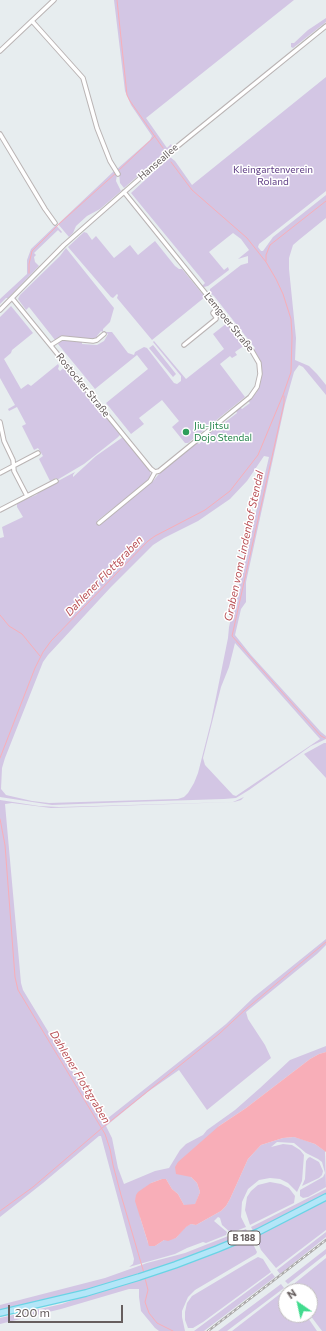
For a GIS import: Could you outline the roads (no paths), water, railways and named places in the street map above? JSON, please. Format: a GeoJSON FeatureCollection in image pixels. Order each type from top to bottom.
{"type":"FeatureCollection","features":[{"type":"Feature","properties":{"kind":"main road","name":"B 188"},"geometry":{"type":"LineString","coordinates":[[0,1313],[76,1296],[139,1277],[196,1257],[237,1241],[326,1197]]}},
{"type":"Feature","properties":{"kind":"street"},"geometry":{"type":"LineString","coordinates":[[0,51],[54,0]]}},
{"type":"Feature","properties":{"kind":"street"},"geometry":{"type":"LineString","coordinates":[[32,21],[83,78],[97,128],[107,155],[117,172]]}},
{"type":"Feature","properties":{"kind":"street","name":"Hanseallee"},"geometry":{"type":"LineString","coordinates":[[0,310],[64,245],[163,158],[326,26]]}},
{"type":"Feature","properties":{"kind":"street"},"geometry":{"type":"LineString","coordinates":[[0,134],[55,223]]}},
{"type":"Feature","properties":{"kind":"street","name":"Lemgoer Straße"},"geometry":{"type":"LineString","coordinates":[[99,522],[150,481],[155,472],[159,471],[253,394],[258,384],[260,371],[257,357],[124,192]]}},
{"type":"Feature","properties":{"kind":"street","name":"Rostocker Straße"},"geometry":{"type":"LineString","coordinates":[[12,298],[155,472]]}},
{"type":"Feature","properties":{"kind":"street"},"geometry":{"type":"LineString","coordinates":[[184,345],[216,319],[214,313],[217,308]]}},
{"type":"Feature","properties":{"kind":"street"},"geometry":{"type":"LineString","coordinates":[[51,345],[62,338],[93,341],[97,340],[104,334]]}},
{"type":"Feature","properties":{"kind":"street"},"geometry":{"type":"LineString","coordinates":[[0,422],[1,436],[13,460],[14,471],[27,496]]}},
{"type":"Feature","properties":{"kind":"street"},"geometry":{"type":"LineString","coordinates":[[0,473],[38,453]]}},
{"type":"Feature","properties":{"kind":"street"},"geometry":{"type":"LineString","coordinates":[[0,510],[56,481]]}},
{"type":"Feature","properties":{"kind":"waterway"},"geometry":{"type":"LineString","coordinates":[[117,0],[127,95],[163,148]]}},
{"type":"Feature","properties":{"kind":"waterway"},"geometry":{"type":"LineString","coordinates":[[118,171],[155,136]]}},
{"type":"Feature","properties":{"kind":"waterway","name":"Dahlener Flottgraben"},"geometry":{"type":"LineString","coordinates":[[0,758],[35,668],[43,652],[51,641],[148,541],[205,510],[230,491],[258,455],[291,372],[291,319],[283,294],[276,279],[266,262],[247,238],[192,190],[171,162]]}},
{"type":"Feature","properties":{"kind":"waterway"},"geometry":{"type":"LineString","coordinates":[[29,273],[29,264],[32,251],[60,223],[116,173]]}},
{"type":"Feature","properties":{"kind":"waterway"},"geometry":{"type":"LineString","coordinates":[[266,261],[266,255],[270,245],[326,201]]}},
{"type":"Feature","properties":{"kind":"waterway","name":"Graben vom Lindenhof Stendal"},"geometry":{"type":"LineString","coordinates":[[284,396],[284,403],[232,636],[321,736],[325,738]]}},
{"type":"Feature","properties":{"kind":"waterway"},"geometry":{"type":"LineString","coordinates":[[0,615],[9,626],[22,634],[40,656]]}},
{"type":"Feature","properties":{"kind":"waterway","name":"Dahlener Flottgraben"},"geometry":{"type":"LineString","coordinates":[[0,819],[5,845],[15,977],[18,990],[105,1134],[144,1273]]}},
{"type":"Feature","properties":{"kind":"waterway"},"geometry":{"type":"LineString","coordinates":[[0,1211],[33,1187],[102,1128],[219,1034],[246,1009],[326,942]]}},
{"type":"Feature","properties":{"kind":"waterway","name":"Dahlener Flottgraben"},"geometry":{"type":"LineString","coordinates":[[145,1278],[148,1290],[145,1302],[149,1313],[157,1323],[173,1331]]}},
{"type":"Feature","properties":{"kind":"railway"},"geometry":{"type":"LineString","coordinates":[[208,1331],[326,1240]]}},
{"type":"Feature","properties":{"kind":"place","name":"Jiu-Jitsu Dojo Stendal"},"geometry":{"type":"Point","coordinates":[186,432]}},
{"type":"Feature","properties":{"kind":"park label","name":"Kleingartenverein Roland"},"geometry":{"type":"Point","coordinates":[273,176]}}]}
